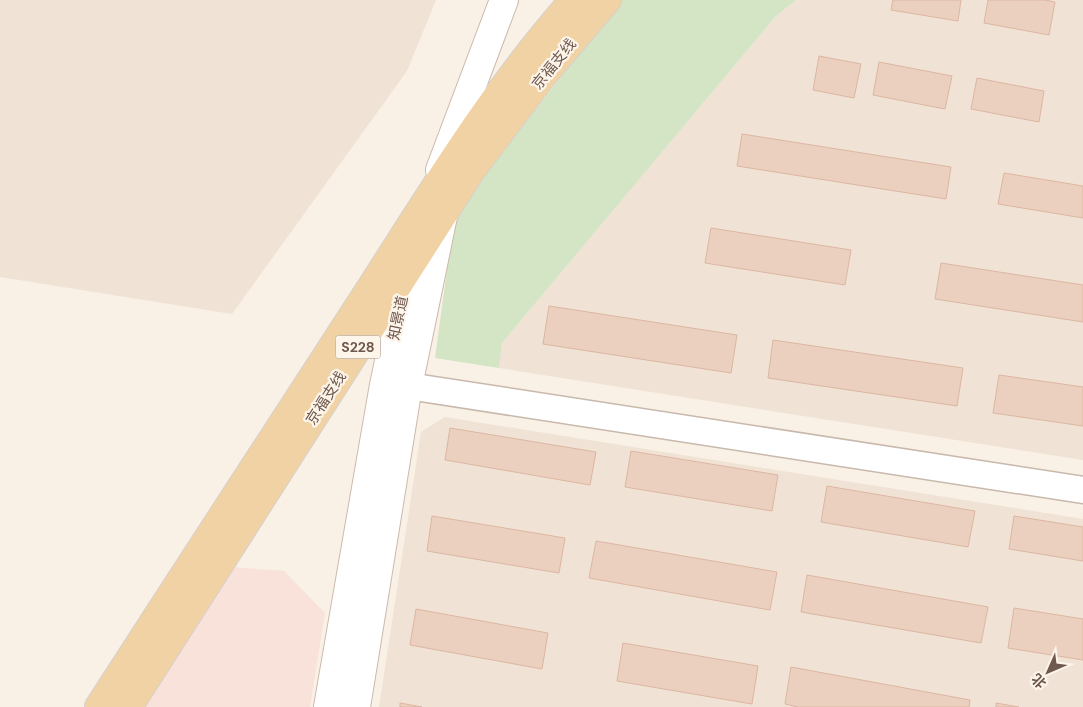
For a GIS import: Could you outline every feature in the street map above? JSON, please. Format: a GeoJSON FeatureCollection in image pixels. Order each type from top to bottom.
{"type":"FeatureCollection","features":[{"type":"Feature","properties":{"kind":"main road","name":"知景道"},"geometry":{"type":"LineString","coordinates":[[328,707],[436,206],[504,0]]}},
{"type":"Feature","properties":{"kind":"main road"},"geometry":{"type":"LineString","coordinates":[[471,135],[524,0]]}},
{"type":"Feature","properties":{"kind":"main road","name":"京福支线"},"geometry":{"type":"LineString","coordinates":[[99,707],[436,206],[471,135],[521,63],[574,0]]}},
{"type":"Feature","properties":{"kind":"main road","name":"京福支线"},"geometry":{"type":"LineString","coordinates":[[436,206],[472,169],[543,76],[606,0]]}},
{"type":"Feature","properties":{"kind":"main road","name":"知景道"},"geometry":{"type":"LineString","coordinates":[[356,707],[396,386],[408,266],[436,206]]}},
{"type":"Feature","properties":{"kind":"main road","name":"京福支线"},"geometry":{"type":"LineString","coordinates":[[128,707],[367,334],[408,266]]}},
{"type":"Feature","properties":{"kind":"street"},"geometry":{"type":"LineString","coordinates":[[396,386],[1083,490]]}},
{"type":"Feature","properties":{"kind":"shaded area"},"geometry":{"type":"Polygon","coordinates":[[[0,0],[436,0],[407,71],[232,314],[0,277],[0,0]]]}},
{"type":"Feature","properties":{"kind":"shaded area"},"geometry":{"type":"Polygon","coordinates":[[[796,0],[1083,0],[1083,460],[499,368],[502,343],[776,16],[796,0]]]}},
{"type":"Feature","properties":{"kind":"shaded area"},"geometry":{"type":"Polygon","coordinates":[[[445,417],[1083,519],[1083,707],[379,707],[421,432],[445,417]]]}},
{"type":"Feature","properties":{"kind":"shaded area"},"geometry":{"type":"Polygon","coordinates":[[[233,567],[284,571],[325,613],[310,707],[144,707],[233,567]]]}},
{"type":"Feature","properties":{"kind":"green space"},"geometry":{"type":"Polygon","coordinates":[[[621,0],[796,0],[776,16],[502,343],[499,368],[435,358],[453,226],[486,173],[621,0]]]}},
{"type":"Feature","properties":{"kind":"building"},"geometry":{"type":"Polygon","coordinates":[[[893,0],[961,0],[958,21],[891,10],[893,0]]]}},
{"type":"Feature","properties":{"kind":"building"},"geometry":{"type":"Polygon","coordinates":[[[988,0],[1045,0],[1055,2],[1049,35],[984,23],[988,0]]]}},
{"type":"Feature","properties":{"kind":"building"},"geometry":{"type":"Polygon","coordinates":[[[819,56],[861,64],[854,98],[813,90],[819,56]]]}},
{"type":"Feature","properties":{"kind":"building"},"geometry":{"type":"Polygon","coordinates":[[[879,62],[952,76],[945,109],[873,95],[879,62]]]}},
{"type":"Feature","properties":{"kind":"building"},"geometry":{"type":"Polygon","coordinates":[[[977,78],[1044,91],[1039,122],[971,109],[977,78]]]}},
{"type":"Feature","properties":{"kind":"building"},"geometry":{"type":"Polygon","coordinates":[[[742,134],[951,167],[946,199],[737,166],[742,134]]]}},
{"type":"Feature","properties":{"kind":"building"},"geometry":{"type":"Polygon","coordinates":[[[1004,173],[1083,186],[1083,218],[998,204],[1004,173]]]}},
{"type":"Feature","properties":{"kind":"building"},"geometry":{"type":"Polygon","coordinates":[[[711,228],[851,250],[845,285],[705,263],[711,228]]]}},
{"type":"Feature","properties":{"kind":"building"},"geometry":{"type":"Polygon","coordinates":[[[941,263],[1083,285],[1083,322],[935,299],[941,263]]]}},
{"type":"Feature","properties":{"kind":"building"},"geometry":{"type":"Polygon","coordinates":[[[549,306],[737,335],[731,373],[543,344],[549,306]]]}},
{"type":"Feature","properties":{"kind":"building"},"geometry":{"type":"Polygon","coordinates":[[[773,340],[963,368],[957,406],[768,378],[773,340]]]}},
{"type":"Feature","properties":{"kind":"building"},"geometry":{"type":"Polygon","coordinates":[[[999,375],[1083,387],[1083,426],[993,413],[999,375]]]}},
{"type":"Feature","properties":{"kind":"building"},"geometry":{"type":"Polygon","coordinates":[[[450,428],[596,452],[590,485],[445,460],[450,428]]]}},
{"type":"Feature","properties":{"kind":"building"},"geometry":{"type":"Polygon","coordinates":[[[631,451],[778,475],[772,511],[625,487],[631,451]]]}},
{"type":"Feature","properties":{"kind":"building"},"geometry":{"type":"Polygon","coordinates":[[[827,486],[975,511],[968,547],[821,522],[827,486]]]}},
{"type":"Feature","properties":{"kind":"building"},"geometry":{"type":"Polygon","coordinates":[[[432,516],[565,538],[559,573],[427,551],[432,516]]]}},
{"type":"Feature","properties":{"kind":"building"},"geometry":{"type":"Polygon","coordinates":[[[1014,516],[1083,527],[1083,561],[1009,549],[1014,516]]]}},
{"type":"Feature","properties":{"kind":"building"},"geometry":{"type":"Polygon","coordinates":[[[596,541],[777,572],[770,610],[589,578],[596,541]]]}},
{"type":"Feature","properties":{"kind":"building"},"geometry":{"type":"Polygon","coordinates":[[[807,575],[988,607],[981,643],[801,612],[807,575]]]}},
{"type":"Feature","properties":{"kind":"building"},"geometry":{"type":"Polygon","coordinates":[[[1014,608],[1083,619],[1083,660],[1008,648],[1014,608]]]}},
{"type":"Feature","properties":{"kind":"building"},"geometry":{"type":"Polygon","coordinates":[[[416,609],[548,633],[542,669],[410,645],[416,609]]]}},
{"type":"Feature","properties":{"kind":"building"},"geometry":{"type":"Polygon","coordinates":[[[623,643],[758,666],[752,704],[617,681],[623,643]]]}},
{"type":"Feature","properties":{"kind":"building"},"geometry":{"type":"Polygon","coordinates":[[[791,667],[970,700],[969,707],[798,707],[785,704],[791,667]]]}},
{"type":"Feature","properties":{"kind":"building"},"geometry":{"type":"Polygon","coordinates":[[[400,703],[422,707],[400,707],[400,703]]]}},
{"type":"Feature","properties":{"kind":"building"},"geometry":{"type":"Polygon","coordinates":[[[996,703],[1019,707],[996,707],[996,703]]]}}]}
